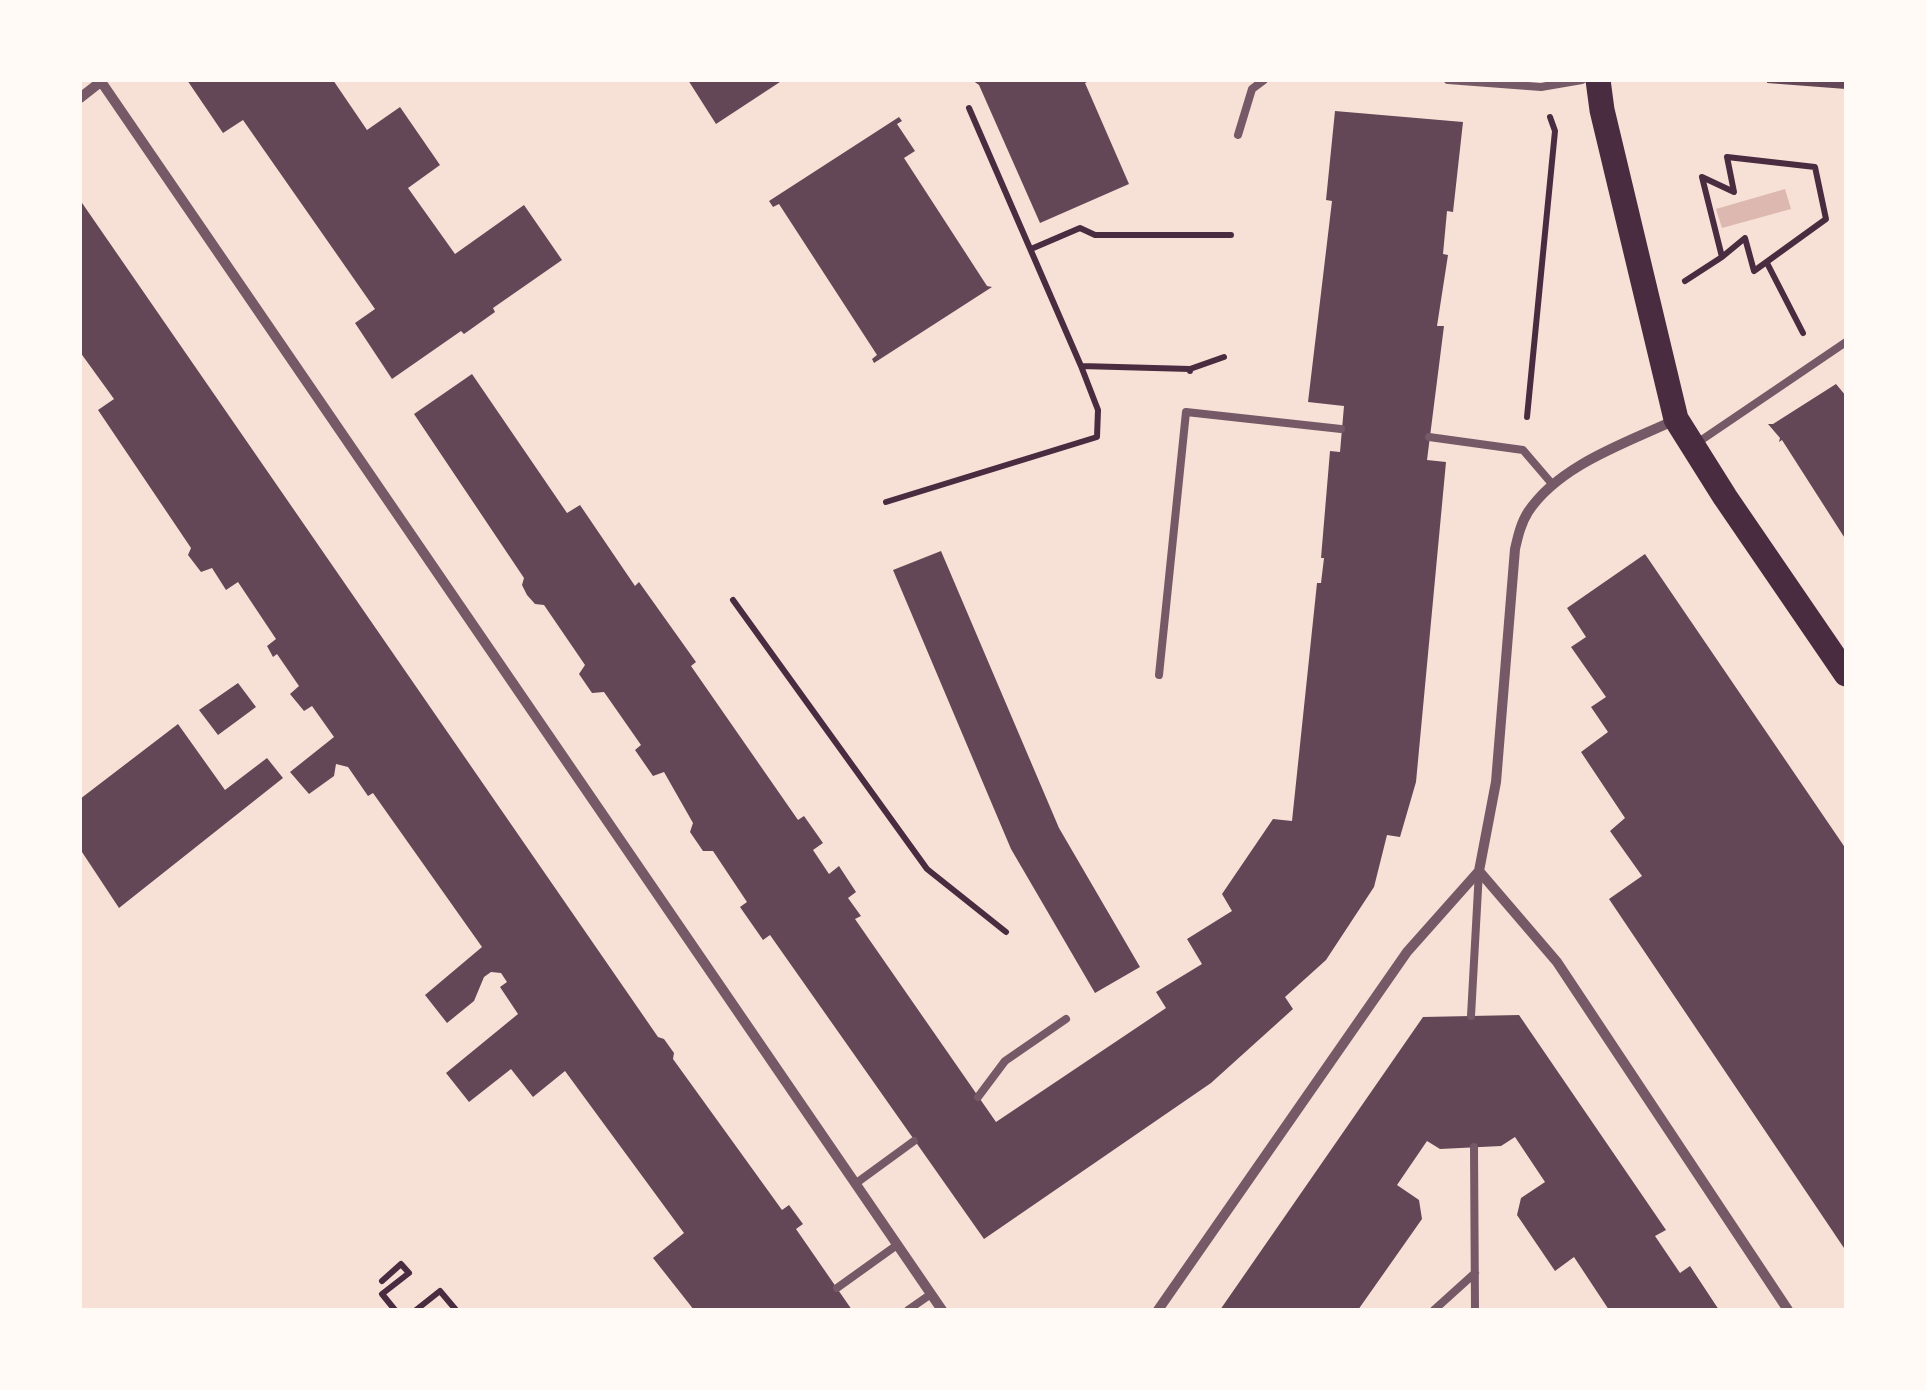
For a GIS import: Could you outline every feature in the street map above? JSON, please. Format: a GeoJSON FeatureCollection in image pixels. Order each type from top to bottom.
{"type":"FeatureCollection","features":[{"type":"Feature","properties":{"kind":"main road"},"geometry":{"type":"LineString","coordinates":[[1598,80],[1676,419],[1724,498],[1846,674]]}},
{"type":"Feature","properties":{"kind":"street"},"geometry":{"type":"LineString","coordinates":[[80,98],[101,81],[942,1310]]}},
{"type":"Feature","properties":{"kind":"street"},"geometry":{"type":"LineString","coordinates":[[1158,1310],[1407,952],[1479,871],[1496,782],[1514,549],[1526,514],[1553,484],[1676,419]]}},
{"type":"Feature","properties":{"kind":"street"},"geometry":{"type":"LineString","coordinates":[[1479,871],[1557,962],[1788,1310]]}},
{"type":"Feature","properties":{"kind":"lane"},"geometry":{"type":"LineString","coordinates":[[1238,135],[1252,89],[1264,80]]}},
{"type":"Feature","properties":{"kind":"lane"},"geometry":{"type":"LineString","coordinates":[[1448,80],[1540,87],[1582,80]]}},
{"type":"Feature","properties":{"kind":"lane"},"geometry":{"type":"LineString","coordinates":[[1693,446],[1846,342]]}},
{"type":"Feature","properties":{"kind":"lane"},"geometry":{"type":"LineString","coordinates":[[1160,675],[1186,412],[1342,429]]}},
{"type":"Feature","properties":{"kind":"lane"},"geometry":{"type":"LineString","coordinates":[[1429,438],[1523,450],[1553,484]]}},
{"type":"Feature","properties":{"kind":"lane"},"geometry":{"type":"LineString","coordinates":[[1471,1016],[1479,871]]}},
{"type":"Feature","properties":{"kind":"lane"},"geometry":{"type":"LineString","coordinates":[[978,1097],[1005,1062],[1066,1019]]}},
{"type":"Feature","properties":{"kind":"lane"},"geometry":{"type":"LineString","coordinates":[[856,1184],[914,1141]]}},
{"type":"Feature","properties":{"kind":"lane"},"geometry":{"type":"LineString","coordinates":[[1474,1147],[1475,1310]]}},
{"type":"Feature","properties":{"kind":"lane"},"geometry":{"type":"LineString","coordinates":[[838,1288],[898,1244]]}},
{"type":"Feature","properties":{"kind":"lane"},"geometry":{"type":"LineString","coordinates":[[1434,1310],[1475,1272]]}},
{"type":"Feature","properties":{"kind":"lane"},"geometry":{"type":"LineString","coordinates":[[908,1310],[931,1294]]}},
{"type":"Feature","properties":{"kind":"path"},"geometry":{"type":"LineString","coordinates":[[1523,450],[1555,131],[1540,87]]}},
{"type":"Feature","properties":{"kind":"path"},"geometry":{"type":"LineString","coordinates":[[886,502],[1097,438],[1098,410],[1082,366],[970,108]]}},
{"type":"Feature","properties":{"kind":"path"},"geometry":{"type":"LineString","coordinates":[[1726,157],[1815,167],[1826,220],[1767,263],[1754,272],[1745,238],[1722,258],[1702,177],[1734,192],[1726,157]]}},
{"type":"Feature","properties":{"kind":"path"},"geometry":{"type":"LineString","coordinates":[[1030,249],[1080,228],[1094,235],[1231,235]]}},
{"type":"Feature","properties":{"kind":"path"},"geometry":{"type":"LineString","coordinates":[[1767,263],[1818,360]]}},
{"type":"Feature","properties":{"kind":"path"},"geometry":{"type":"LineString","coordinates":[[1082,366],[1190,368]]}},
{"type":"Feature","properties":{"kind":"path"},"geometry":{"type":"LineString","coordinates":[[732,600],[927,869],[1006,932]]}},
{"type":"Feature","properties":{"kind":"path"},"geometry":{"type":"LineString","coordinates":[[382,1280],[401,1264],[409,1272],[382,1294],[395,1310]]}},
{"type":"Feature","properties":{"kind":"path"},"geometry":{"type":"LineString","coordinates":[[416,1310],[440,1291],[456,1310]]}},
{"type":"Feature","properties":{"kind":"shaded area"},"geometry":{"type":"Polygon","coordinates":[[[1785,189],[1791,209],[1722,228],[1716,209],[1785,189]]]}},
{"type":"Feature","properties":{"kind":"building"},"geometry":{"type":"Polygon","coordinates":[[[187,80],[333,80],[367,130],[400,107],[440,165],[408,188],[455,254],[524,205],[562,260],[493,308],[495,312],[464,334],[461,331],[392,379],[355,323],[375,309],[243,120],[223,133],[187,80]]]}},
{"type":"Feature","properties":{"kind":"building"},"geometry":{"type":"Polygon","coordinates":[[[688,80],[783,80],[716,124],[688,80]]]}},
{"type":"Feature","properties":{"kind":"building"},"geometry":{"type":"Polygon","coordinates":[[[972,80],[1091,80],[1085,83],[1129,184],[1040,223],[979,85],[972,80]]]}},
{"type":"Feature","properties":{"kind":"building"},"geometry":{"type":"Polygon","coordinates":[[[1846,80],[1846,89],[1767,83],[1846,80]]]}},
{"type":"Feature","properties":{"kind":"building"},"geometry":{"type":"Polygon","coordinates":[[[1335,111],[1463,122],[1453,212],[1447,211],[1443,254],[1448,255],[1437,326],[1444,326],[1427,460],[1446,462],[1416,782],[1400,837],[1387,835],[1374,887],[1326,960],[1285,997],[1293,1009],[1211,1083],[984,1239],[770,935],[763,940],[740,907],[747,902],[713,851],[703,851],[690,832],[693,823],[664,772],[653,776],[635,750],[641,745],[604,692],[592,693],[579,674],[585,665],[544,605],[535,604],[527,595],[522,585],[524,578],[414,414],[472,374],[567,513],[580,505],[635,586],[639,582],[696,662],[691,666],[798,820],[804,816],[823,843],[813,850],[829,874],[839,866],[856,892],[848,898],[861,916],[855,919],[996,1122],[1166,1008],[1156,992],[1202,964],[1187,939],[1232,911],[1222,894],[1273,819],[1292,821],[1317,583],[1321,583],[1324,558],[1330,451],[1340,452],[1344,406],[1308,402],[1332,201],[1326,200],[1335,111]]]}},
{"type":"Feature","properties":{"kind":"building"},"geometry":{"type":"Polygon","coordinates":[[[899,117],[902,121],[897,124],[915,151],[904,158],[987,286],[992,287],[874,363],[872,359],[877,355],[779,204],[773,207],[769,201],[899,117]]]}},
{"type":"Feature","properties":{"kind":"building"},"geometry":{"type":"Polygon","coordinates":[[[80,200],[658,1037],[674,1053],[673,1059],[782,1210],[789,1205],[803,1224],[796,1229],[852,1310],[694,1310],[653,1258],[684,1233],[565,1071],[533,1097],[511,1069],[469,1102],[446,1073],[518,1014],[500,987],[507,982],[501,973],[491,972],[484,977],[474,1001],[447,1023],[425,995],[482,947],[373,793],[368,796],[348,767],[336,764],[334,776],[309,794],[290,772],[334,737],[312,706],[304,711],[290,694],[299,686],[277,654],[273,657],[267,646],[276,639],[238,582],[226,590],[212,568],[201,572],[188,555],[191,548],[98,410],[114,399],[80,352],[80,200]]]}},
{"type":"Feature","properties":{"kind":"building"},"geometry":{"type":"Polygon","coordinates":[[[1836,384],[1846,396],[1846,540],[1768,424],[1836,384]]]}},
{"type":"Feature","properties":{"kind":"building"},"geometry":{"type":"Polygon","coordinates":[[[941,551],[1059,828],[1140,967],[1095,993],[1011,849],[893,570],[941,551]]]}},
{"type":"Feature","properties":{"kind":"building"},"geometry":{"type":"Polygon","coordinates":[[[1645,554],[1846,849],[1846,1251],[1609,899],[1642,876],[1610,831],[1625,818],[1581,752],[1608,732],[1591,707],[1606,697],[1571,647],[1586,637],[1567,608],[1645,554]]]}},
{"type":"Feature","properties":{"kind":"building"},"geometry":{"type":"Polygon","coordinates":[[[238,683],[256,707],[218,735],[199,710],[238,683]]]}},
{"type":"Feature","properties":{"kind":"building"},"geometry":{"type":"Polygon","coordinates":[[[178,724],[225,790],[267,758],[283,778],[119,908],[80,849],[80,799],[178,724]]]}},
{"type":"Feature","properties":{"kind":"building"},"geometry":{"type":"Polygon","coordinates":[[[1519,1015],[1666,1230],[1655,1236],[1680,1273],[1690,1266],[1719,1310],[1609,1310],[1574,1257],[1555,1271],[1517,1215],[1521,1198],[1545,1182],[1515,1137],[1501,1146],[1440,1149],[1427,1141],[1397,1185],[1419,1200],[1422,1219],[1358,1310],[1220,1310],[1423,1017],[1519,1015]]]}}]}
